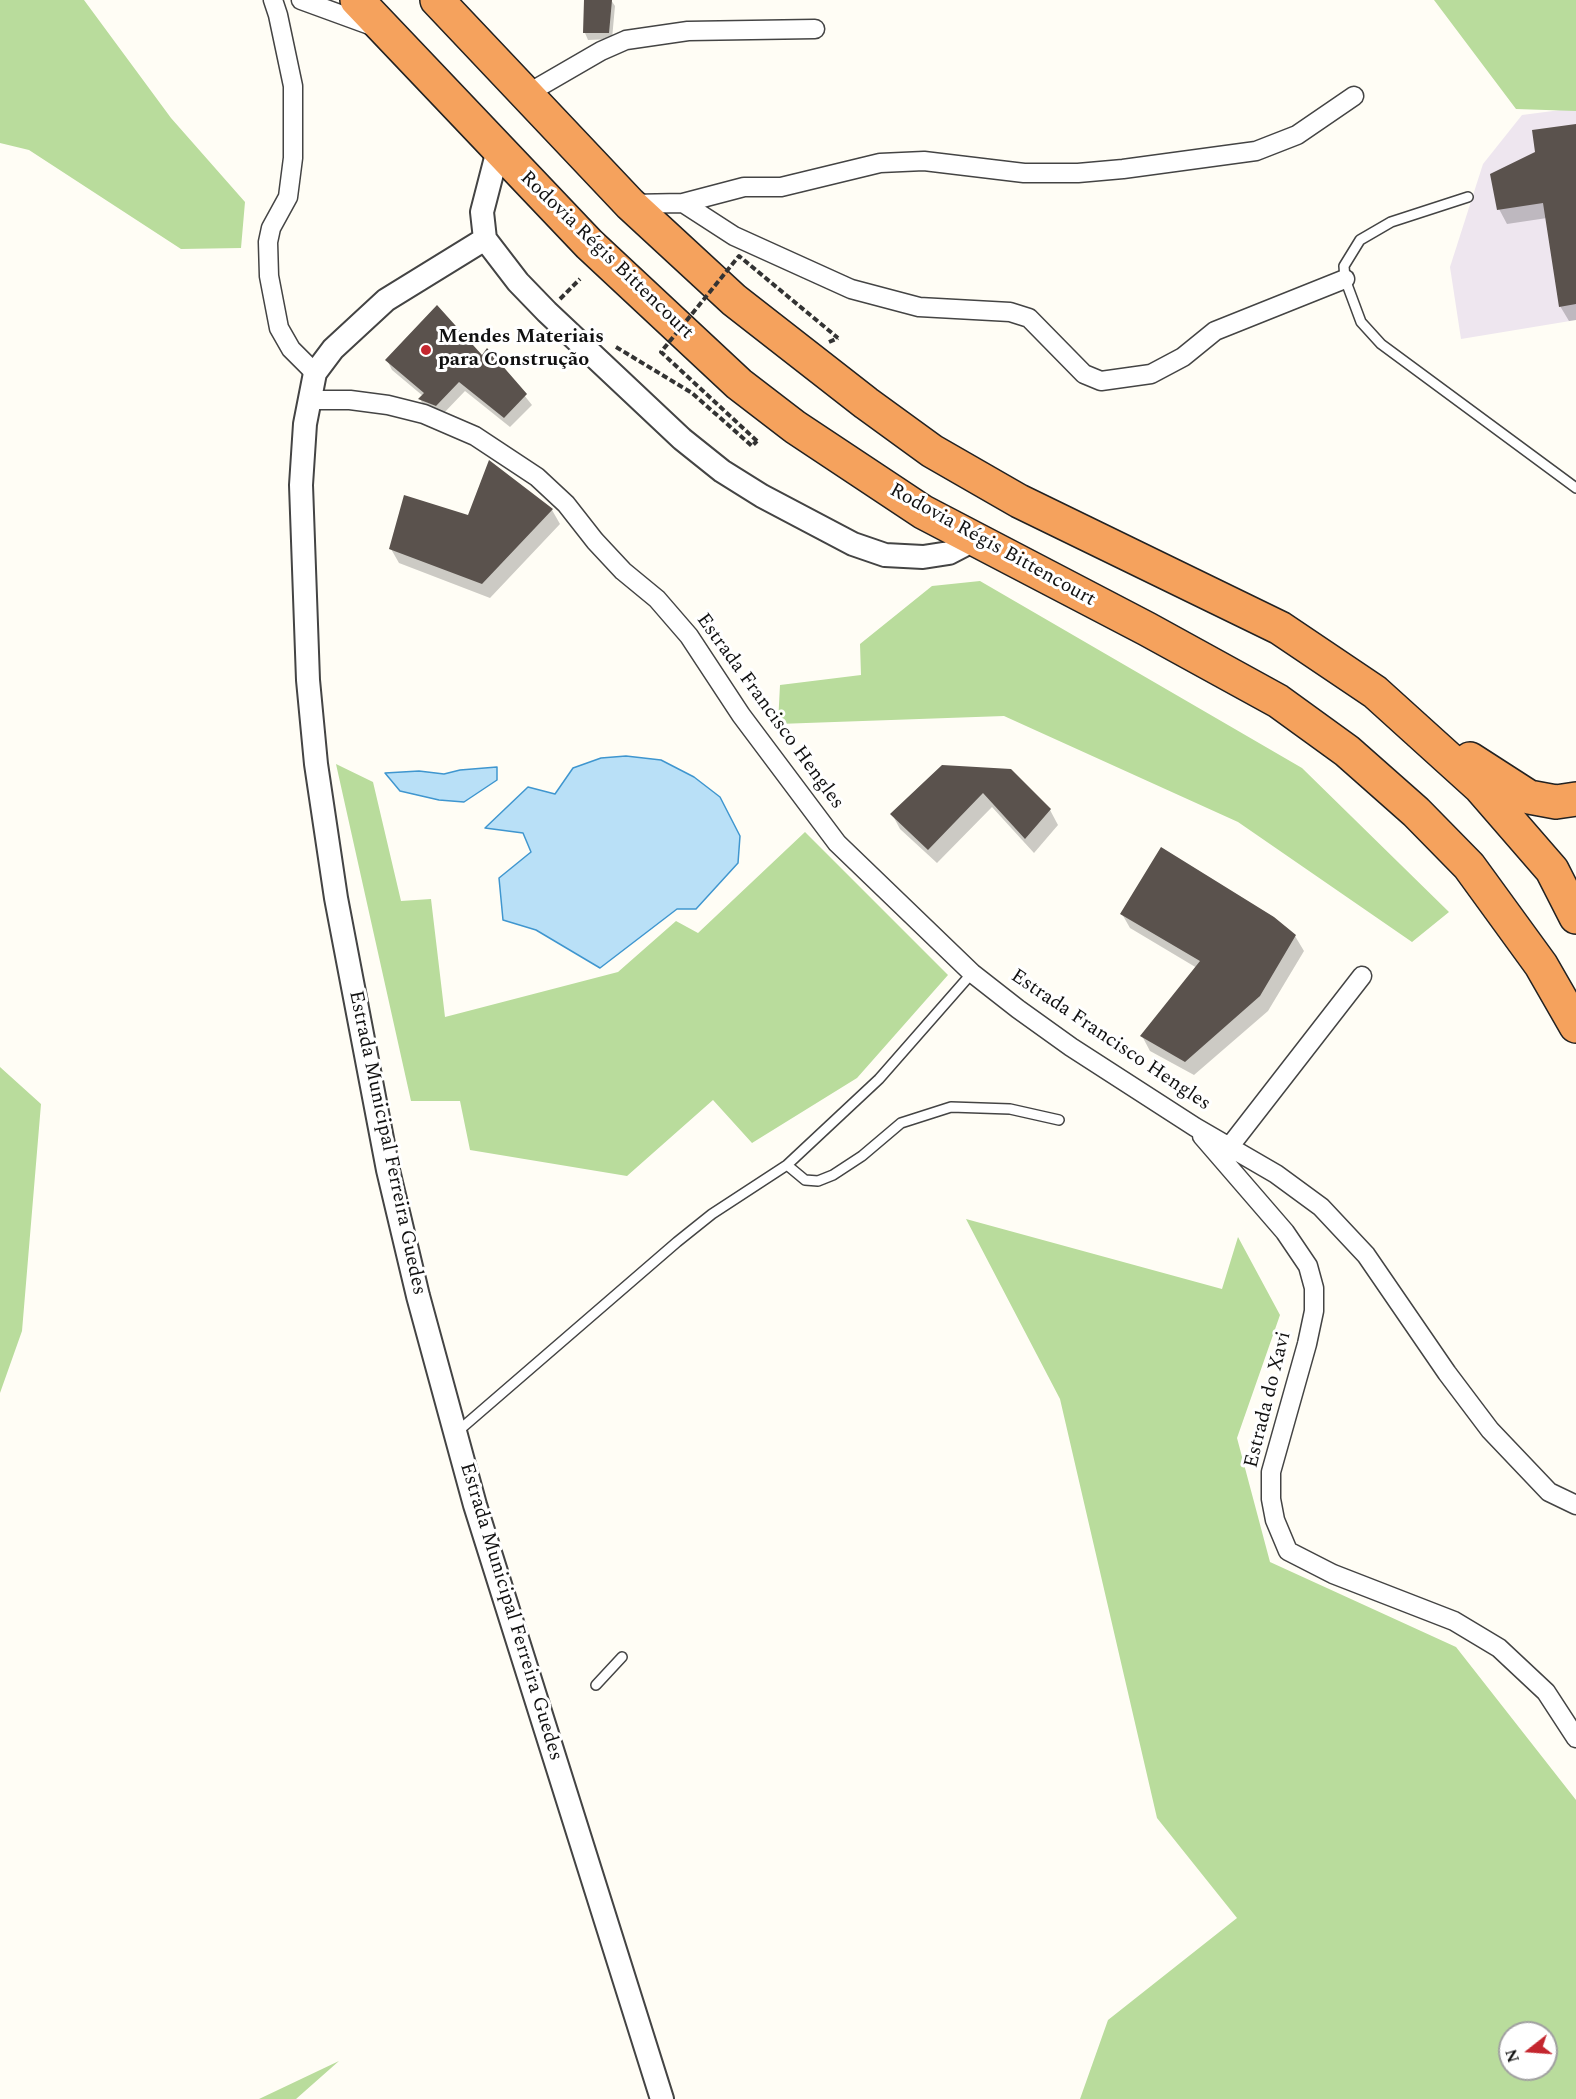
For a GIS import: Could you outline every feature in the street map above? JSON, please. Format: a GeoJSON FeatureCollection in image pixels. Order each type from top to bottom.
{"type":"FeatureCollection","features":[{"type":"Feature","properties":{"kind":"highway","name":"Rodovia Régis Bittencourt"},"geometry":{"type":"LineString","coordinates":[[357,0],[589,244],[739,384],[838,457],[923,512],[1278,701],[1347,751],[1416,812],[1469,866],[1541,965],[1576,1026]]}},
{"type":"Feature","properties":{"kind":"highway"},"geometry":{"type":"LineString","coordinates":[[436,0],[630,204],[734,300],[777,336],[932,451],[1018,501],[1280,628],[1529,796],[1556,802],[1576,799]]}},
{"type":"Feature","properties":{"kind":"highway"},"geometry":{"type":"LineString","coordinates":[[1385,701],[1487,795],[1552,870],[1576,917]]}},
{"type":"Feature","properties":{"kind":"street"},"geometry":{"type":"LineString","coordinates":[[273,0],[293,86],[293,158],[288,197],[271,228],[268,242],[269,276],[279,328],[291,349],[315,373]]}},
{"type":"Feature","properties":{"kind":"street"},"geometry":{"type":"LineString","coordinates":[[301,0],[386,31]]}},
{"type":"Feature","properties":{"kind":"street"},"geometry":{"type":"LineString","coordinates":[[525,95],[601,51],[626,40],[688,32],[815,30]]}},
{"type":"Feature","properties":{"kind":"street"},"geometry":{"type":"LineString","coordinates":[[630,204],[682,203],[744,187],[781,187],[880,164],[924,161],[1024,172],[1078,172],[1123,169],[1256,151],[1297,135],[1354,96]]}},
{"type":"Feature","properties":{"kind":"street"},"geometry":{"type":"LineString","coordinates":[[498,150],[482,212],[485,239],[518,282],[547,312],[682,439],[722,471],[807,521],[853,544],[885,555],[923,557],[949,553],[976,539]]}},
{"type":"Feature","properties":{"kind":"street"},"geometry":{"type":"LineString","coordinates":[[682,203],[734,236],[851,289],[919,307],[1010,312],[1029,318],[1084,374],[1101,381],[1151,374],[1183,357],[1215,331],[1345,279]]}},
{"type":"Feature","properties":{"kind":"street","name":"Estrada Municipal Ferreira Guedes"},"geometry":{"type":"LineString","coordinates":[[485,239],[386,300],[333,349],[315,373],[305,424],[301,485],[308,680],[318,775],[336,898],[388,1170],[422,1314],[455,1434],[531,1686],[570,1801],[662,2099]]}},
{"type":"Feature","properties":{"kind":"street","name":"Estrada Francisco Hengles"},"geometry":{"type":"LineString","coordinates":[[310,400],[350,400],[388,405],[424,414],[475,435],[537,477],[566,504],[595,542],[623,572],[657,599],[689,636],[741,715],[837,843],[972,973],[1071,1047],[1195,1128],[1276,1174],[1321,1207],[1366,1255],[1447,1373],[1490,1430],[1549,1492],[1576,1505]]}},
{"type":"Feature","properties":{"kind":"street"},"geometry":{"type":"LineString","coordinates":[[1230,1146],[1362,976]]}},
{"type":"Feature","properties":{"kind":"street","name":"Estrada do Xavi"},"geometry":{"type":"LineString","coordinates":[[1195,1128],[1285,1232],[1308,1266],[1314,1288],[1314,1311],[1307,1344],[1271,1472],[1271,1499],[1275,1520],[1288,1551],[1333,1574],[1454,1621],[1499,1648],[1546,1692],[1576,1738]]}},
{"type":"Feature","properties":{"kind":"lane"},"geometry":{"type":"LineString","coordinates":[[1468,197],[1391,222],[1360,240],[1344,266],[1345,279],[1360,322],[1381,345],[1576,488]]}},
{"type":"Feature","properties":{"kind":"lane"},"geometry":{"type":"LineString","coordinates":[[455,1434],[686,1235],[712,1214],[786,1166],[879,1079],[972,973]]}},
{"type":"Feature","properties":{"kind":"lane"},"geometry":{"type":"LineString","coordinates":[[786,1166],[805,1180],[818,1181],[833,1175],[862,1156],[901,1123],[951,1107],[1010,1109],[1059,1120]]}},
{"type":"Feature","properties":{"kind":"lane"},"geometry":{"type":"LineString","coordinates":[[596,1685],[622,1657]]}},
{"type":"Feature","properties":{"kind":"path"},"geometry":{"type":"LineString","coordinates":[[607,343],[627,352],[692,393],[752,446],[757,441],[661,352],[740,256],[838,338]]}},
{"type":"Feature","properties":{"kind":"path"},"geometry":{"type":"LineString","coordinates":[[547,312],[580,279]]}},
{"type":"Feature","properties":{"kind":"shaded area"},"geometry":{"type":"Polygon","coordinates":[[[1576,108],[1576,320],[1461,339],[1450,267],[1483,164],[1522,115],[1576,108]]]}},
{"type":"Feature","properties":{"kind":"green space"},"geometry":{"type":"Polygon","coordinates":[[[0,0],[84,0],[171,118],[245,202],[241,248],[181,249],[29,150],[0,143],[0,0]]]}},
{"type":"Feature","properties":{"kind":"green space"},"geometry":{"type":"Polygon","coordinates":[[[1434,0],[1576,0],[1576,111],[1516,109],[1434,0]]]}},
{"type":"Feature","properties":{"kind":"green space"},"geometry":{"type":"Polygon","coordinates":[[[980,581],[1302,768],[1449,912],[1412,942],[1238,822],[1004,716],[778,724],[780,685],[861,675],[860,644],[932,586],[980,581]]]}},
{"type":"Feature","properties":{"kind":"green space"},"geometry":{"type":"Polygon","coordinates":[[[336,764],[373,782],[401,901],[431,899],[445,1017],[618,972],[676,921],[698,933],[805,832],[948,975],[857,1078],[752,1143],[713,1100],[627,1176],[470,1150],[460,1101],[411,1101],[336,764]]]}},
{"type":"Feature","properties":{"kind":"green space"},"geometry":{"type":"Polygon","coordinates":[[[0,1067],[41,1104],[22,1331],[0,1393],[0,1067]]]}},
{"type":"Feature","properties":{"kind":"green space"},"geometry":{"type":"Polygon","coordinates":[[[966,1219],[1222,1289],[1238,1237],[1280,1315],[1237,1438],[1270,1562],[1456,1647],[1576,1800],[1576,2099],[1080,2099],[1108,2020],[1237,1918],[1157,1818],[1060,1399],[966,1219]]]}},
{"type":"Feature","properties":{"kind":"green space"},"geometry":{"type":"Polygon","coordinates":[[[339,2061],[296,2099],[259,2099],[339,2061]]]}},
{"type":"Feature","properties":{"kind":"water"},"geometry":{"type":"Polygon","coordinates":[[[626,756],[661,760],[694,777],[720,797],[740,836],[738,863],[696,909],[677,909],[600,968],[536,930],[503,920],[499,878],[531,852],[523,833],[485,828],[528,787],[555,794],[573,768],[601,758],[626,756]]]}},
{"type":"Feature","properties":{"kind":"water"},"geometry":{"type":"Polygon","coordinates":[[[497,767],[497,780],[464,802],[439,800],[400,791],[385,773],[419,771],[444,774],[460,770],[497,767]]]}},
{"type":"Feature","properties":{"kind":"building"},"geometry":{"type":"Polygon","coordinates":[[[584,0],[612,0],[609,33],[583,33],[584,0]]]}},
{"type":"Feature","properties":{"kind":"building"},"geometry":{"type":"Polygon","coordinates":[[[1576,124],[1576,304],[1559,307],[1543,203],[1497,210],[1490,174],[1535,152],[1532,130],[1576,124]]]}},
{"type":"Feature","properties":{"kind":"building"},"geometry":{"type":"Polygon","coordinates":[[[437,305],[482,355],[487,348],[527,394],[504,418],[459,382],[436,406],[418,399],[424,393],[385,360],[437,305]]]}},
{"type":"Feature","properties":{"kind":"building"},"geometry":{"type":"Polygon","coordinates":[[[489,460],[553,509],[482,584],[389,549],[404,495],[468,515],[489,460]]]}},
{"type":"Feature","properties":{"kind":"building"},"geometry":{"type":"Polygon","coordinates":[[[942,765],[1011,769],[1051,809],[1025,839],[983,793],[928,850],[890,814],[942,765]]]}},
{"type":"Feature","properties":{"kind":"building"},"geometry":{"type":"Polygon","coordinates":[[[1161,847],[1274,917],[1296,935],[1260,996],[1185,1062],[1140,1036],[1200,961],[1120,914],[1161,847]]]}},
{"type":"Feature","properties":{"kind":"place","name":"Mendes Materiais para Construção"},"geometry":{"type":"Point","coordinates":[426,350]}}]}
